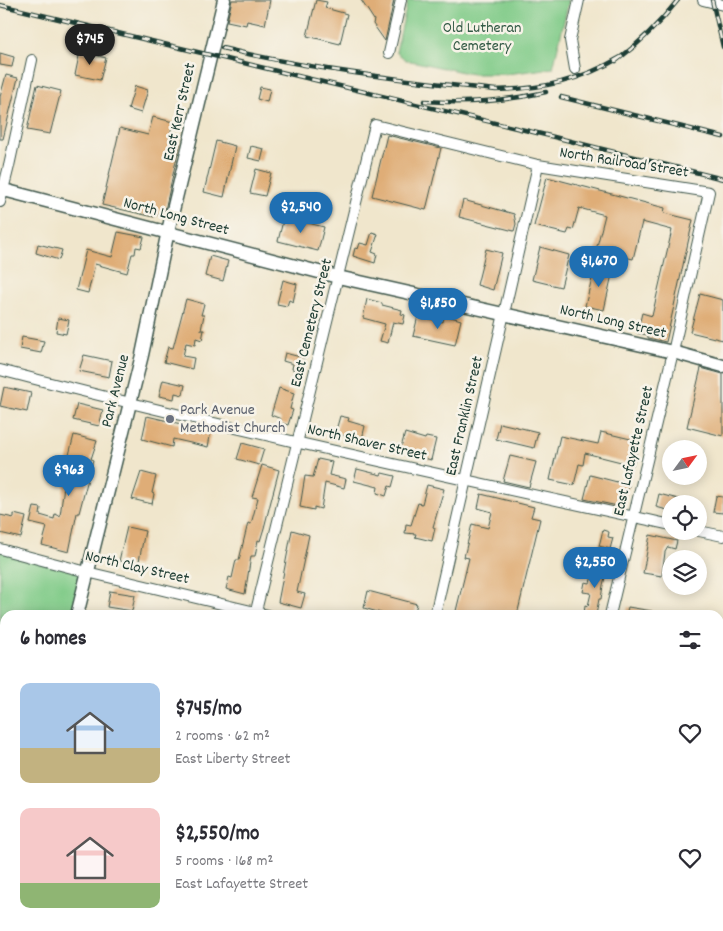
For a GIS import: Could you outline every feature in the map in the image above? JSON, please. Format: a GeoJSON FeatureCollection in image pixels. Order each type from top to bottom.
{"type":"FeatureCollection","features":[{"type":"Feature","properties":{"kind":"street","name":"East Kerr Street"},"geometry":{"type":"LineString","coordinates":[[168,232],[224,0]]}},
{"type":"Feature","properties":{"kind":"street"},"geometry":{"type":"LineString","coordinates":[[389,52],[401,0]]}},
{"type":"Feature","properties":{"kind":"street"},"geometry":{"type":"LineString","coordinates":[[575,68],[570,40],[579,0]]}},
{"type":"Feature","properties":{"kind":"street"},"geometry":{"type":"LineString","coordinates":[[702,0],[723,5]]}},
{"type":"Feature","properties":{"kind":"street"},"geometry":{"type":"LineString","coordinates":[[0,202],[2,189],[10,166],[32,60]]}},
{"type":"Feature","properties":{"kind":"street","name":"North Railroad Street"},"geometry":{"type":"LineString","coordinates":[[375,125],[538,166],[709,192],[673,352]]}},
{"type":"Feature","properties":{"kind":"street","name":"East Cemetery Street"},"geometry":{"type":"LineString","coordinates":[[257,610],[375,125]]}},
{"type":"Feature","properties":{"kind":"street","name":"East Franklin Street"},"geometry":{"type":"LineString","coordinates":[[436,610],[538,166]]}},
{"type":"Feature","properties":{"kind":"street","name":"North Long Street"},"geometry":{"type":"LineString","coordinates":[[2,189],[338,276],[673,352],[723,366]]}},
{"type":"Feature","properties":{"kind":"street","name":"Park Avenue"},"geometry":{"type":"LineString","coordinates":[[78,610],[142,355],[168,232]]}},
{"type":"Feature","properties":{"kind":"street","name":"East Lafayette Street"},"geometry":{"type":"LineString","coordinates":[[611,610],[673,352]]}},
{"type":"Feature","properties":{"kind":"street","name":"North Shaver Street"},"geometry":{"type":"LineString","coordinates":[[0,370],[129,404],[662,523]]}},
{"type":"Feature","properties":{"kind":"street"},"geometry":{"type":"LineString","coordinates":[[707,533],[723,536]]}},
{"type":"Feature","properties":{"kind":"street","name":"North Clay Street"},"geometry":{"type":"LineString","coordinates":[[0,550],[240,610]]}},
{"type":"Feature","properties":{"kind":"green space","name":"Old Lutheran Cemetery"},"geometry":{"type":"Polygon","coordinates":[[[408,0],[569,0],[553,68],[507,74],[472,74],[406,60],[396,52],[408,0]]]}},
{"type":"Feature","properties":{"kind":"green space"},"geometry":{"type":"Polygon","coordinates":[[[0,549],[87,572],[78,610],[0,610],[0,549]]]}},
{"type":"Feature","properties":{"kind":"building"},"geometry":{"type":"Polygon","coordinates":[[[232,0],[270,0],[265,25],[247,21],[246,25],[227,21],[232,0]]]}},
{"type":"Feature","properties":{"kind":"building"},"geometry":{"type":"Polygon","coordinates":[[[316,0],[327,2],[325,8],[347,14],[340,44],[307,36],[316,0]]]}},
{"type":"Feature","properties":{"kind":"building"},"geometry":{"type":"Polygon","coordinates":[[[361,0],[394,0],[385,41],[373,24],[374,20],[361,0]]]}},
{"type":"Feature","properties":{"kind":"building"},"geometry":{"type":"Polygon","coordinates":[[[80,51],[106,58],[100,80],[75,75],[80,51]]]}},
{"type":"Feature","properties":{"kind":"building"},"geometry":{"type":"Polygon","coordinates":[[[0,53],[14,57],[12,67],[0,65],[0,53]]]}},
{"type":"Feature","properties":{"kind":"building"},"geometry":{"type":"Polygon","coordinates":[[[6,75],[18,78],[3,139],[0,139],[0,97],[6,75]]]}},
{"type":"Feature","properties":{"kind":"building"},"geometry":{"type":"Polygon","coordinates":[[[37,85],[61,91],[50,134],[27,130],[37,85]]]}},
{"type":"Feature","properties":{"kind":"building"},"geometry":{"type":"Polygon","coordinates":[[[135,86],[148,90],[141,113],[128,109],[135,86]]]}},
{"type":"Feature","properties":{"kind":"building"},"geometry":{"type":"Polygon","coordinates":[[[260,87],[270,89],[267,102],[257,99],[260,87]]]}},
{"type":"Feature","properties":{"kind":"building"},"geometry":{"type":"Polygon","coordinates":[[[153,117],[173,122],[169,141],[180,143],[165,210],[154,217],[102,205],[120,128],[148,135],[153,117]]]}},
{"type":"Feature","properties":{"kind":"building"},"geometry":{"type":"Polygon","coordinates":[[[387,135],[441,148],[426,210],[372,196],[387,135]]]}},
{"type":"Feature","properties":{"kind":"building"},"geometry":{"type":"Polygon","coordinates":[[[216,141],[235,146],[224,197],[204,192],[216,141]]]}},
{"type":"Feature","properties":{"kind":"building"},"geometry":{"type":"Polygon","coordinates":[[[251,146],[264,149],[261,161],[248,158],[251,146]]]}},
{"type":"Feature","properties":{"kind":"building"},"geometry":{"type":"Polygon","coordinates":[[[256,169],[271,173],[265,196],[250,193],[256,169]]]}},
{"type":"Feature","properties":{"kind":"building"},"geometry":{"type":"Polygon","coordinates":[[[547,177],[665,208],[664,213],[693,220],[666,342],[648,338],[648,335],[637,333],[642,313],[652,316],[672,230],[642,222],[633,259],[596,250],[605,215],[579,208],[573,230],[569,229],[567,234],[534,226],[547,177]]]}},
{"type":"Feature","properties":{"kind":"building"},"geometry":{"type":"Polygon","coordinates":[[[463,200],[514,214],[516,224],[514,231],[459,217],[463,200]]]}},
{"type":"Feature","properties":{"kind":"building"},"geometry":{"type":"Polygon","coordinates":[[[284,217],[324,227],[318,251],[278,241],[284,217]]]}},
{"type":"Feature","properties":{"kind":"building"},"geometry":{"type":"Polygon","coordinates":[[[118,232],[144,237],[141,248],[136,247],[135,254],[132,254],[127,273],[95,264],[88,293],[76,290],[86,250],[112,257],[118,232]]]}},
{"type":"Feature","properties":{"kind":"building"},"geometry":{"type":"Polygon","coordinates":[[[372,232],[378,234],[372,252],[377,254],[375,263],[353,256],[355,248],[358,249],[360,243],[368,245],[372,232]]]}},
{"type":"Feature","properties":{"kind":"building"},"geometry":{"type":"Polygon","coordinates":[[[38,244],[62,250],[59,260],[36,253],[38,244]]]}},
{"type":"Feature","properties":{"kind":"building"},"geometry":{"type":"Polygon","coordinates":[[[540,247],[569,255],[561,287],[532,280],[540,247]]]}},
{"type":"Feature","properties":{"kind":"building"},"geometry":{"type":"Polygon","coordinates":[[[486,249],[502,253],[493,290],[477,285],[486,249]]]}},
{"type":"Feature","properties":{"kind":"building"},"geometry":{"type":"Polygon","coordinates":[[[210,256],[228,261],[223,281],[205,276],[210,256]]]}},
{"type":"Feature","properties":{"kind":"building"},"geometry":{"type":"Polygon","coordinates":[[[595,266],[613,270],[604,310],[585,306],[595,266]]]}},
{"type":"Feature","properties":{"kind":"building"},"geometry":{"type":"Polygon","coordinates":[[[283,280],[297,284],[293,302],[289,300],[287,306],[277,304],[283,280]]]}},
{"type":"Feature","properties":{"kind":"building"},"geometry":{"type":"Polygon","coordinates":[[[700,294],[723,300],[723,340],[690,332],[700,294]]]}},
{"type":"Feature","properties":{"kind":"building"},"geometry":{"type":"Polygon","coordinates":[[[186,299],[204,304],[201,315],[204,315],[201,330],[204,330],[202,340],[196,338],[195,345],[186,343],[183,356],[194,358],[192,369],[164,362],[168,347],[173,348],[186,299]]]}},
{"type":"Feature","properties":{"kind":"building"},"geometry":{"type":"Polygon","coordinates":[[[367,299],[402,310],[401,314],[405,315],[403,324],[393,322],[388,343],[380,341],[385,324],[363,318],[367,299]]]}},
{"type":"Feature","properties":{"kind":"building"},"geometry":{"type":"Polygon","coordinates":[[[444,315],[461,320],[455,345],[413,336],[418,316],[443,322],[444,315]]]}},
{"type":"Feature","properties":{"kind":"building"},"geometry":{"type":"Polygon","coordinates":[[[58,318],[69,320],[66,334],[56,332],[58,318]]]}},
{"type":"Feature","properties":{"kind":"building"},"geometry":{"type":"Polygon","coordinates":[[[22,337],[44,341],[41,353],[20,349],[22,337]]]}},
{"type":"Feature","properties":{"kind":"building"},"geometry":{"type":"Polygon","coordinates":[[[285,353],[304,358],[301,371],[292,369],[293,364],[283,361],[285,353]]]}},
{"type":"Feature","properties":{"kind":"building"},"geometry":{"type":"Polygon","coordinates":[[[84,355],[112,361],[109,377],[79,371],[84,355]]]}},
{"type":"Feature","properties":{"kind":"building"},"geometry":{"type":"Polygon","coordinates":[[[701,368],[723,374],[723,436],[687,427],[701,368]]]}},
{"type":"Feature","properties":{"kind":"building"},"geometry":{"type":"Polygon","coordinates":[[[163,380],[185,385],[183,395],[175,393],[174,399],[159,396],[163,380]]]}},
{"type":"Feature","properties":{"kind":"building"},"geometry":{"type":"Polygon","coordinates":[[[4,387],[31,393],[27,412],[0,406],[4,387]]]}},
{"type":"Feature","properties":{"kind":"building"},"geometry":{"type":"Polygon","coordinates":[[[279,388],[294,393],[290,409],[293,410],[288,425],[280,423],[281,419],[271,415],[279,388]]]}},
{"type":"Feature","properties":{"kind":"building"},"geometry":{"type":"Polygon","coordinates":[[[77,404],[103,410],[99,426],[73,420],[77,404]]]}},
{"type":"Feature","properties":{"kind":"building"},"geometry":{"type":"Polygon","coordinates":[[[147,416],[211,431],[208,447],[173,439],[172,447],[142,439],[147,416]]]}},
{"type":"Feature","properties":{"kind":"building"},"geometry":{"type":"Polygon","coordinates":[[[340,416],[349,418],[348,421],[365,426],[362,439],[335,434],[340,416]]]}},
{"type":"Feature","properties":{"kind":"building"},"geometry":{"type":"Polygon","coordinates":[[[500,423],[538,432],[534,448],[496,439],[500,423]]]}},
{"type":"Feature","properties":{"kind":"building"},"geometry":{"type":"Polygon","coordinates":[[[601,432],[639,441],[633,465],[585,453],[583,465],[579,464],[574,485],[550,480],[560,436],[598,444],[601,432]]]}},
{"type":"Feature","properties":{"kind":"building"},"geometry":{"type":"Polygon","coordinates":[[[405,433],[425,439],[426,437],[436,439],[431,460],[400,451],[405,433]]]}},
{"type":"Feature","properties":{"kind":"building"},"geometry":{"type":"Polygon","coordinates":[[[74,435],[97,441],[79,513],[77,513],[69,552],[42,545],[47,527],[30,523],[34,507],[41,508],[40,515],[54,519],[55,514],[60,516],[65,478],[71,480],[74,465],[67,463],[74,435]]]}},
{"type":"Feature","properties":{"kind":"building"},"geometry":{"type":"Polygon","coordinates":[[[242,443],[264,449],[259,465],[237,459],[242,443]]]}},
{"type":"Feature","properties":{"kind":"building"},"geometry":{"type":"Polygon","coordinates":[[[510,456],[536,462],[529,487],[503,481],[510,456]]]}},
{"type":"Feature","properties":{"kind":"building"},"geometry":{"type":"Polygon","coordinates":[[[318,459],[332,462],[329,475],[346,479],[344,488],[325,483],[321,509],[314,507],[314,510],[300,507],[305,476],[313,477],[318,459]]]}},
{"type":"Feature","properties":{"kind":"building"},"geometry":{"type":"Polygon","coordinates":[[[262,465],[279,470],[260,541],[258,540],[255,556],[251,556],[245,594],[226,589],[229,577],[232,578],[236,560],[239,560],[248,523],[251,524],[258,498],[252,497],[262,465]]]}},
{"type":"Feature","properties":{"kind":"building"},"geometry":{"type":"Polygon","coordinates":[[[357,469],[381,475],[382,473],[395,476],[392,487],[389,486],[386,496],[377,493],[378,487],[354,481],[357,469]]]}},
{"type":"Feature","properties":{"kind":"building"},"geometry":{"type":"Polygon","coordinates":[[[141,472],[156,476],[152,493],[154,494],[152,504],[132,499],[141,472]]]}},
{"type":"Feature","properties":{"kind":"building"},"geometry":{"type":"Polygon","coordinates":[[[590,475],[629,485],[623,507],[584,499],[590,475]]]}},
{"type":"Feature","properties":{"kind":"building"},"geometry":{"type":"Polygon","coordinates":[[[427,485],[444,489],[433,527],[435,528],[432,541],[415,537],[416,534],[405,533],[406,524],[411,525],[418,503],[422,504],[427,485]]]}},
{"type":"Feature","properties":{"kind":"building"},"geometry":{"type":"Polygon","coordinates":[[[481,494],[534,507],[531,517],[540,519],[518,610],[456,610],[469,558],[464,557],[472,524],[488,528],[492,512],[478,508],[481,494]]]}},
{"type":"Feature","properties":{"kind":"building"},"geometry":{"type":"Polygon","coordinates":[[[659,494],[663,495],[662,509],[656,507],[659,494]]]}},
{"type":"Feature","properties":{"kind":"building"},"geometry":{"type":"Polygon","coordinates":[[[716,496],[723,497],[723,513],[713,512],[716,496]]]}},
{"type":"Feature","properties":{"kind":"building"},"geometry":{"type":"Polygon","coordinates":[[[14,514],[26,517],[21,538],[0,533],[0,515],[14,518],[14,514]]]}},
{"type":"Feature","properties":{"kind":"building"},"geometry":{"type":"Polygon","coordinates":[[[127,527],[145,531],[138,566],[119,561],[127,527]]]}},
{"type":"Feature","properties":{"kind":"building"},"geometry":{"type":"Polygon","coordinates":[[[292,530],[309,535],[297,592],[305,594],[301,608],[278,602],[292,530]]]}},
{"type":"Feature","properties":{"kind":"building"},"geometry":{"type":"Polygon","coordinates":[[[603,530],[609,532],[608,537],[613,538],[610,549],[599,546],[603,530]]]}},
{"type":"Feature","properties":{"kind":"building"},"geometry":{"type":"Polygon","coordinates":[[[650,535],[662,538],[662,540],[677,541],[675,549],[668,547],[666,550],[662,550],[662,576],[643,573],[650,535]]]}},
{"type":"Feature","properties":{"kind":"building"},"geometry":{"type":"Polygon","coordinates":[[[596,563],[608,566],[597,610],[584,610],[585,605],[588,606],[591,593],[583,592],[585,582],[590,583],[596,563]]]}},
{"type":"Feature","properties":{"kind":"building"},"geometry":{"type":"Polygon","coordinates":[[[110,591],[135,595],[132,610],[107,607],[110,591]]]}},
{"type":"Feature","properties":{"kind":"building"},"geometry":{"type":"Polygon","coordinates":[[[368,591],[417,604],[415,610],[371,610],[364,608],[368,591]]]}},
{"type":"Feature","properties":{"kind":"building"},"geometry":{"type":"Polygon","coordinates":[[[628,607],[646,610],[627,610],[628,607]]]}},
{"type":"Feature","properties":{"kind":"railway"},"geometry":{"type":"LineString","coordinates":[[616,61],[649,32],[678,0]]}},
{"type":"Feature","properties":{"kind":"railway"},"geometry":{"type":"LineString","coordinates":[[712,0],[723,47]]}},
{"type":"Feature","properties":{"kind":"railway"},"geometry":{"type":"LineString","coordinates":[[0,5],[723,179]]}},
{"type":"Feature","properties":{"kind":"railway"},"geometry":{"type":"LineString","coordinates":[[222,48],[324,68],[496,90],[530,88],[561,82],[591,72],[621,57]]}},
{"type":"Feature","properties":{"kind":"railway"},"geometry":{"type":"LineString","coordinates":[[424,101],[485,101],[516,98],[546,92]]}},
{"type":"Feature","properties":{"kind":"railway"},"geometry":{"type":"LineString","coordinates":[[561,97],[723,137]]}},
{"type":"Feature","properties":{"kind":"place","name":"Park Avenue Methodist Church"},"geometry":{"type":"Point","coordinates":[170,419]}}]}
